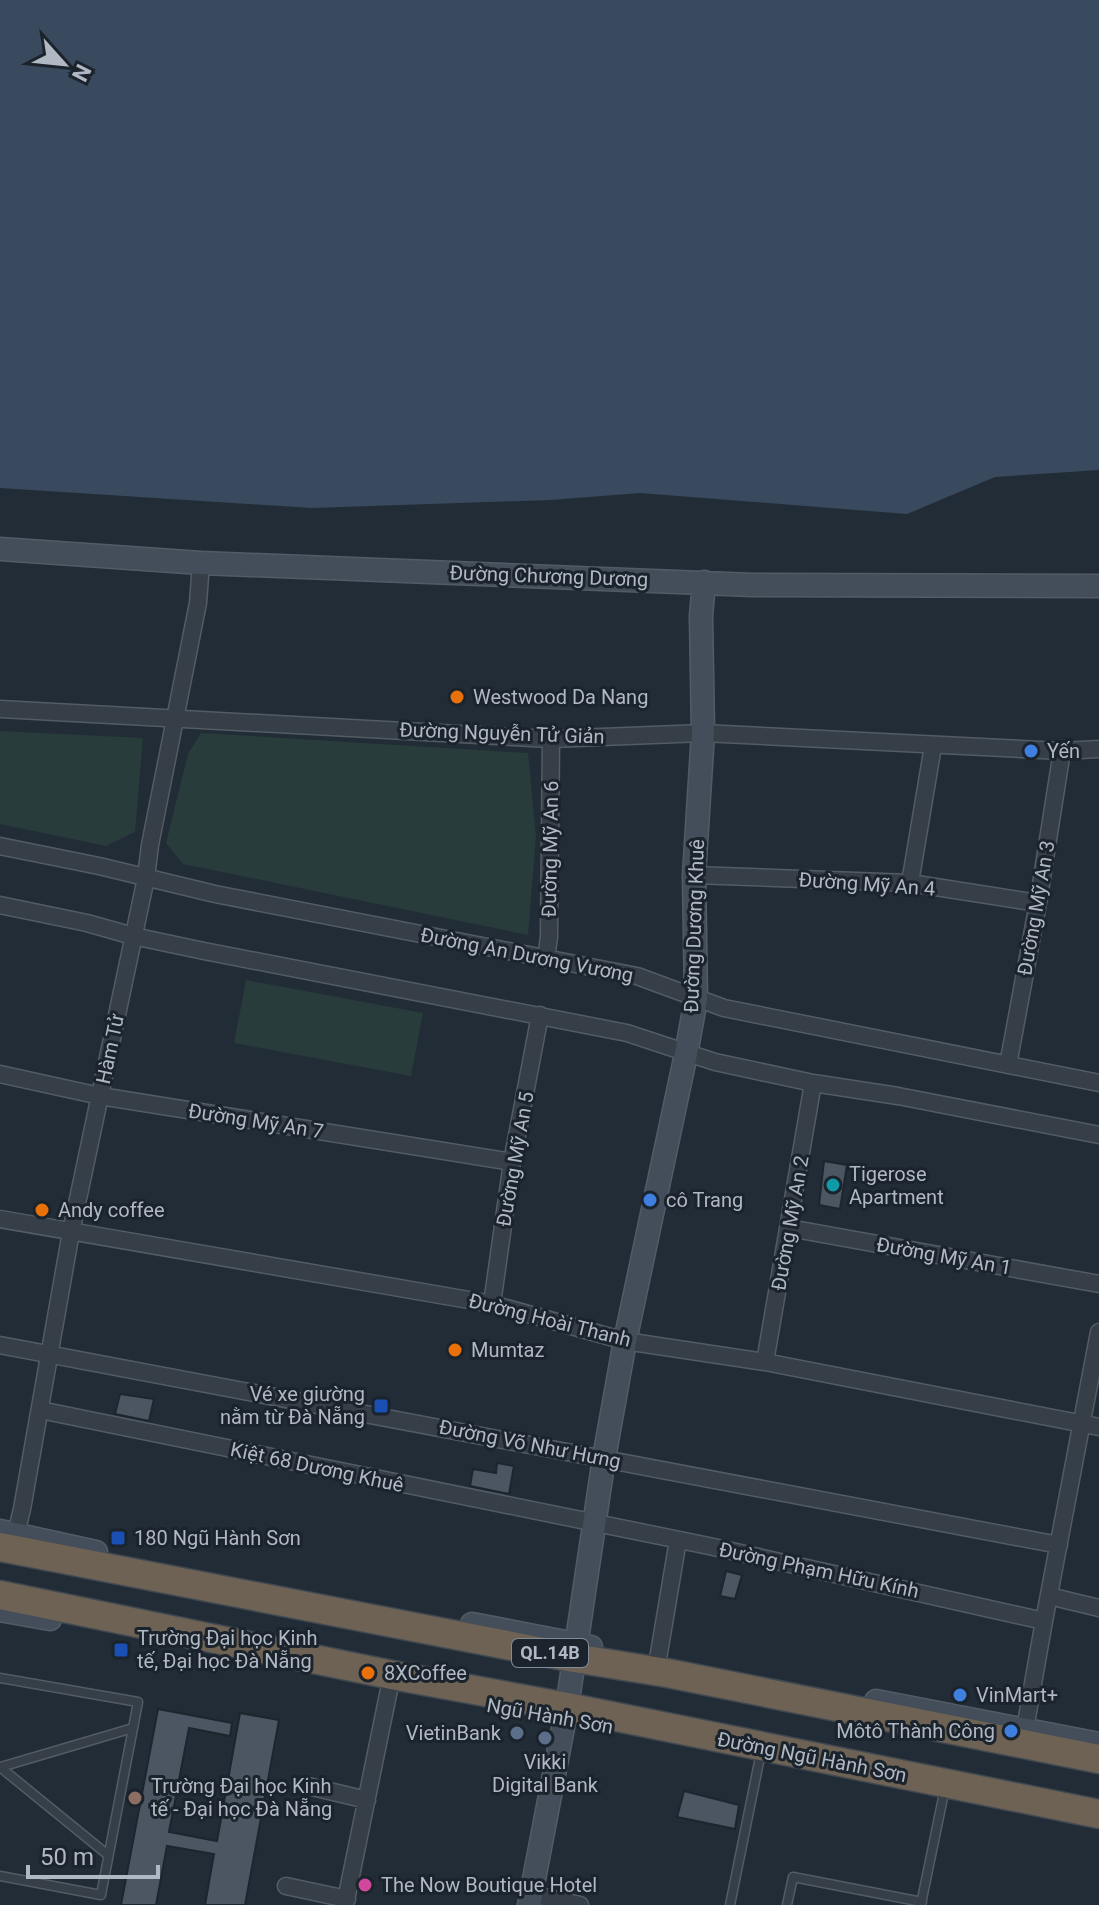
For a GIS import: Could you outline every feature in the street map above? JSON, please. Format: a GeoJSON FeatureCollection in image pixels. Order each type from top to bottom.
{"type":"FeatureCollection","features":[{"type":"Feature","properties":{"kind":"highway","name":"QL.14B"},"geometry":{"type":"LineString","coordinates":[[7,1540],[575,1651],[667,1673],[1099,1759]]}},
{"type":"Feature","properties":{"kind":"highway","name":"Ngũ Hành Sơn"},"geometry":{"type":"LineString","coordinates":[[1,1604],[391,1682],[525,1699]]}},
{"type":"Feature","properties":{"kind":"highway","name":"Đường Ngũ Hành Sơn"},"geometry":{"type":"LineString","coordinates":[[525,1699],[566,1712],[945,1790],[1099,1814]]}},
{"type":"Feature","properties":{"kind":"main road","name":"Đường Chương Dương"},"geometry":{"type":"LineString","coordinates":[[0,549],[201,563],[753,585],[1099,586]]}},
{"type":"Feature","properties":{"kind":"main road","name":"Đường Dương Khuê"},"geometry":{"type":"LineString","coordinates":[[530,1900],[566,1712],[625,1341],[696,999],[694,875],[703,733],[701,616],[704,582]]}},
{"type":"Feature","properties":{"kind":"main road"},"geometry":{"type":"LineString","coordinates":[[575,1651],[658,1659],[1099,1744]]}},
{"type":"Feature","properties":{"kind":"main road","name":"Ngũ Hành Sơn"},"geometry":{"type":"LineString","coordinates":[[391,1682],[566,1712]]}},
{"type":"Feature","properties":{"kind":"main road"},"geometry":{"type":"LineString","coordinates":[[945,1790],[1099,1827]]}},
{"type":"Feature","properties":{"kind":"street","name":"Hàm Tử"},"geometry":{"type":"LineString","coordinates":[[7,1540],[22,1509],[71,1232],[146,878],[198,603],[201,563]]}},
{"type":"Feature","properties":{"kind":"street","name":"Đường Nguyễn Tử Giản"},"geometry":{"type":"LineString","coordinates":[[0,709],[551,739],[703,733],[933,746],[1062,751],[1099,749]]}},
{"type":"Feature","properties":{"kind":"street","name":"Đường Mỹ An 6"},"geometry":{"type":"LineString","coordinates":[[546,959],[549,937],[551,739]]}},
{"type":"Feature","properties":{"kind":"street"},"geometry":{"type":"LineString","coordinates":[[910,883],[933,746]]}},
{"type":"Feature","properties":{"kind":"street","name":"Đường Mỹ An 3"},"geometry":{"type":"LineString","coordinates":[[1008,1065],[1062,751]]}},
{"type":"Feature","properties":{"kind":"street","name":"Đường An Dương Vương"},"geometry":{"type":"LineString","coordinates":[[0,846],[215,894],[637,976],[724,1008],[1099,1083]]}},
{"type":"Feature","properties":{"kind":"street","name":"Đường Mỹ An 4"},"geometry":{"type":"LineString","coordinates":[[694,875],[910,883],[1038,903]]}},
{"type":"Feature","properties":{"kind":"street"},"geometry":{"type":"LineString","coordinates":[[0,905],[133,936],[627,1033],[715,1062],[813,1083],[898,1096],[1099,1135]]}},
{"type":"Feature","properties":{"kind":"street","name":"Đường Mỹ An 5"},"geometry":{"type":"LineString","coordinates":[[492,1304],[512,1162],[540,1015]]}},
{"type":"Feature","properties":{"kind":"street","name":"Đường Mỹ An 7"},"geometry":{"type":"LineString","coordinates":[[0,1074],[100,1096],[512,1162]]}},
{"type":"Feature","properties":{"kind":"street","name":"Đường Mỹ An 2"},"geometry":{"type":"LineString","coordinates":[[765,1362],[813,1083]]}},
{"type":"Feature","properties":{"kind":"street","name":"Đường Hoài Thanh"},"geometry":{"type":"LineString","coordinates":[[0,1219],[492,1304],[625,1341],[765,1362],[1090,1425]]}},
{"type":"Feature","properties":{"kind":"street","name":"Đường Mỹ An 1"},"geometry":{"type":"LineString","coordinates":[[789,1228],[1099,1284]]}},
{"type":"Feature","properties":{"kind":"street"},"geometry":{"type":"LineString","coordinates":[[1025,1729],[1059,1545],[1090,1425],[1099,1332]]}},
{"type":"Feature","properties":{"kind":"street","name":"Đường Võ Như Hưng"},"geometry":{"type":"LineString","coordinates":[[0,1345],[1059,1545]]}},
{"type":"Feature","properties":{"kind":"street","name":"Kiệt 68 Dương Khuê"},"geometry":{"type":"LineString","coordinates":[[40,1410],[595,1523]]}},
{"type":"Feature","properties":{"kind":"street","name":"Đường Phạm Hữu Kính"},"geometry":{"type":"LineString","coordinates":[[595,1523],[1044,1621]]}},
{"type":"Feature","properties":{"kind":"street"},"geometry":{"type":"LineString","coordinates":[[658,1659],[678,1540]]}},
{"type":"Feature","properties":{"kind":"street"},"geometry":{"type":"LineString","coordinates":[[1049,1596],[1099,1608]]}},
{"type":"Feature","properties":{"kind":"street"},"geometry":{"type":"LineString","coordinates":[[286,1886],[346,1902],[391,1682]]}},
{"type":"Feature","properties":{"kind":"street"},"geometry":{"type":"LineString","coordinates":[[308,1786],[367,1800]]}},
{"type":"Feature","properties":{"kind":"street"},"geometry":{"type":"LineString","coordinates":[[530,1900],[580,1905]]}},
{"type":"Feature","properties":{"kind":"lane"},"geometry":{"type":"LineString","coordinates":[[0,1678],[138,1702],[101,1895],[0,1876]]}},
{"type":"Feature","properties":{"kind":"lane"},"geometry":{"type":"LineString","coordinates":[[1,1767],[133,1728]]}},
{"type":"Feature","properties":{"kind":"lane"},"geometry":{"type":"LineString","coordinates":[[730,1905],[761,1753]]}},
{"type":"Feature","properties":{"kind":"lane"},"geometry":{"type":"LineString","coordinates":[[1,1767],[108,1855]]}},
{"type":"Feature","properties":{"kind":"lane"},"geometry":{"type":"LineString","coordinates":[[787,1905],[793,1877],[921,1903],[945,1790]]}},
{"type":"Feature","properties":{"kind":"green space"},"geometry":{"type":"Polygon","coordinates":[[[0,731],[143,738],[135,832],[106,846],[0,824],[0,731]]]}},
{"type":"Feature","properties":{"kind":"green space"},"geometry":{"type":"Polygon","coordinates":[[[201,733],[528,753],[536,837],[528,935],[183,864],[166,843],[188,754],[201,733]]]}},
{"type":"Feature","properties":{"kind":"green space"},"geometry":{"type":"Polygon","coordinates":[[[246,980],[423,1013],[411,1076],[234,1043],[246,980]]]}},
{"type":"Feature","properties":{"kind":"water"},"geometry":{"type":"Polygon","coordinates":[[[0,0],[1099,0],[1099,470],[995,477],[907,514],[640,493],[550,500],[312,508],[0,488],[0,0]]]}},
{"type":"Feature","properties":{"kind":"building","name":"Tigerose Apartment"},"geometry":{"type":"Polygon","coordinates":[[[824,1161],[847,1165],[840,1209],[819,1205],[824,1161]]]}},
{"type":"Feature","properties":{"kind":"building"},"geometry":{"type":"Polygon","coordinates":[[[120,1394],[154,1399],[149,1421],[115,1414],[120,1394]]]}},
{"type":"Feature","properties":{"kind":"building"},"geometry":{"type":"Polygon","coordinates":[[[497,1463],[514,1466],[509,1494],[470,1486],[473,1469],[496,1473],[497,1463]]]}},
{"type":"Feature","properties":{"kind":"building"},"geometry":{"type":"Polygon","coordinates":[[[726,1571],[742,1575],[735,1599],[720,1596],[726,1571]]]}},
{"type":"Feature","properties":{"kind":"building"},"geometry":{"type":"Polygon","coordinates":[[[158,1709],[232,1723],[230,1736],[189,1728],[169,1832],[217,1841],[240,1713],[279,1720],[245,1905],[205,1905],[214,1854],[167,1846],[156,1905],[121,1905],[158,1709]]]}},
{"type":"Feature","properties":{"kind":"building"},"geometry":{"type":"Polygon","coordinates":[[[684,1791],[739,1805],[735,1829],[677,1817],[684,1791]]]}},
{"type":"Feature","properties":{"kind":"place","name":"Westwood Da Nang"},"geometry":{"type":"Point","coordinates":[457,697]}},
{"type":"Feature","properties":{"kind":"place","name":"Yến"},"geometry":{"type":"Point","coordinates":[1031,751]}},
{"type":"Feature","properties":{"kind":"place","name":"Tigerose Apartment"},"geometry":{"type":"Point","coordinates":[833,1185]}},
{"type":"Feature","properties":{"kind":"place","name":"cô Trang"},"geometry":{"type":"Point","coordinates":[650,1200]}},
{"type":"Feature","properties":{"kind":"place","name":"Andy coffee"},"geometry":{"type":"Point","coordinates":[42,1210]}},
{"type":"Feature","properties":{"kind":"place","name":"Mumtaz"},"geometry":{"type":"Point","coordinates":[455,1350]}},
{"type":"Feature","properties":{"kind":"place","name":"Vé xe giường nằm từ Đà Nẵng"},"geometry":{"type":"Point","coordinates":[381,1406]}},
{"type":"Feature","properties":{"kind":"place","name":"180 Ngũ Hành Sơn"},"geometry":{"type":"Point","coordinates":[118,1538]}},
{"type":"Feature","properties":{"kind":"place","name":"Trường Đại học Kinh tế, Đại học Đà Nẵng"},"geometry":{"type":"Point","coordinates":[121,1650]}},
{"type":"Feature","properties":{"kind":"place","name":"8XCoffee"},"geometry":{"type":"Point","coordinates":[368,1673]}},
{"type":"Feature","properties":{"kind":"place","name":"VinMart+"},"geometry":{"type":"Point","coordinates":[960,1695]}},
{"type":"Feature","properties":{"kind":"place","name":"Môtô Thành Công"},"geometry":{"type":"Point","coordinates":[1011,1731]}},
{"type":"Feature","properties":{"kind":"place","name":"VietinBank"},"geometry":{"type":"Point","coordinates":[517,1733]}},
{"type":"Feature","properties":{"kind":"place","name":"Vikki Digital Bank"},"geometry":{"type":"Point","coordinates":[545,1738]}},
{"type":"Feature","properties":{"kind":"place","name":"Trường Đại học Kinh tế - Đại học Đà Nẵng"},"geometry":{"type":"Point","coordinates":[135,1798]}},
{"type":"Feature","properties":{"kind":"place","name":"The Now Boutique Hotel"},"geometry":{"type":"Point","coordinates":[365,1885]}}]}
